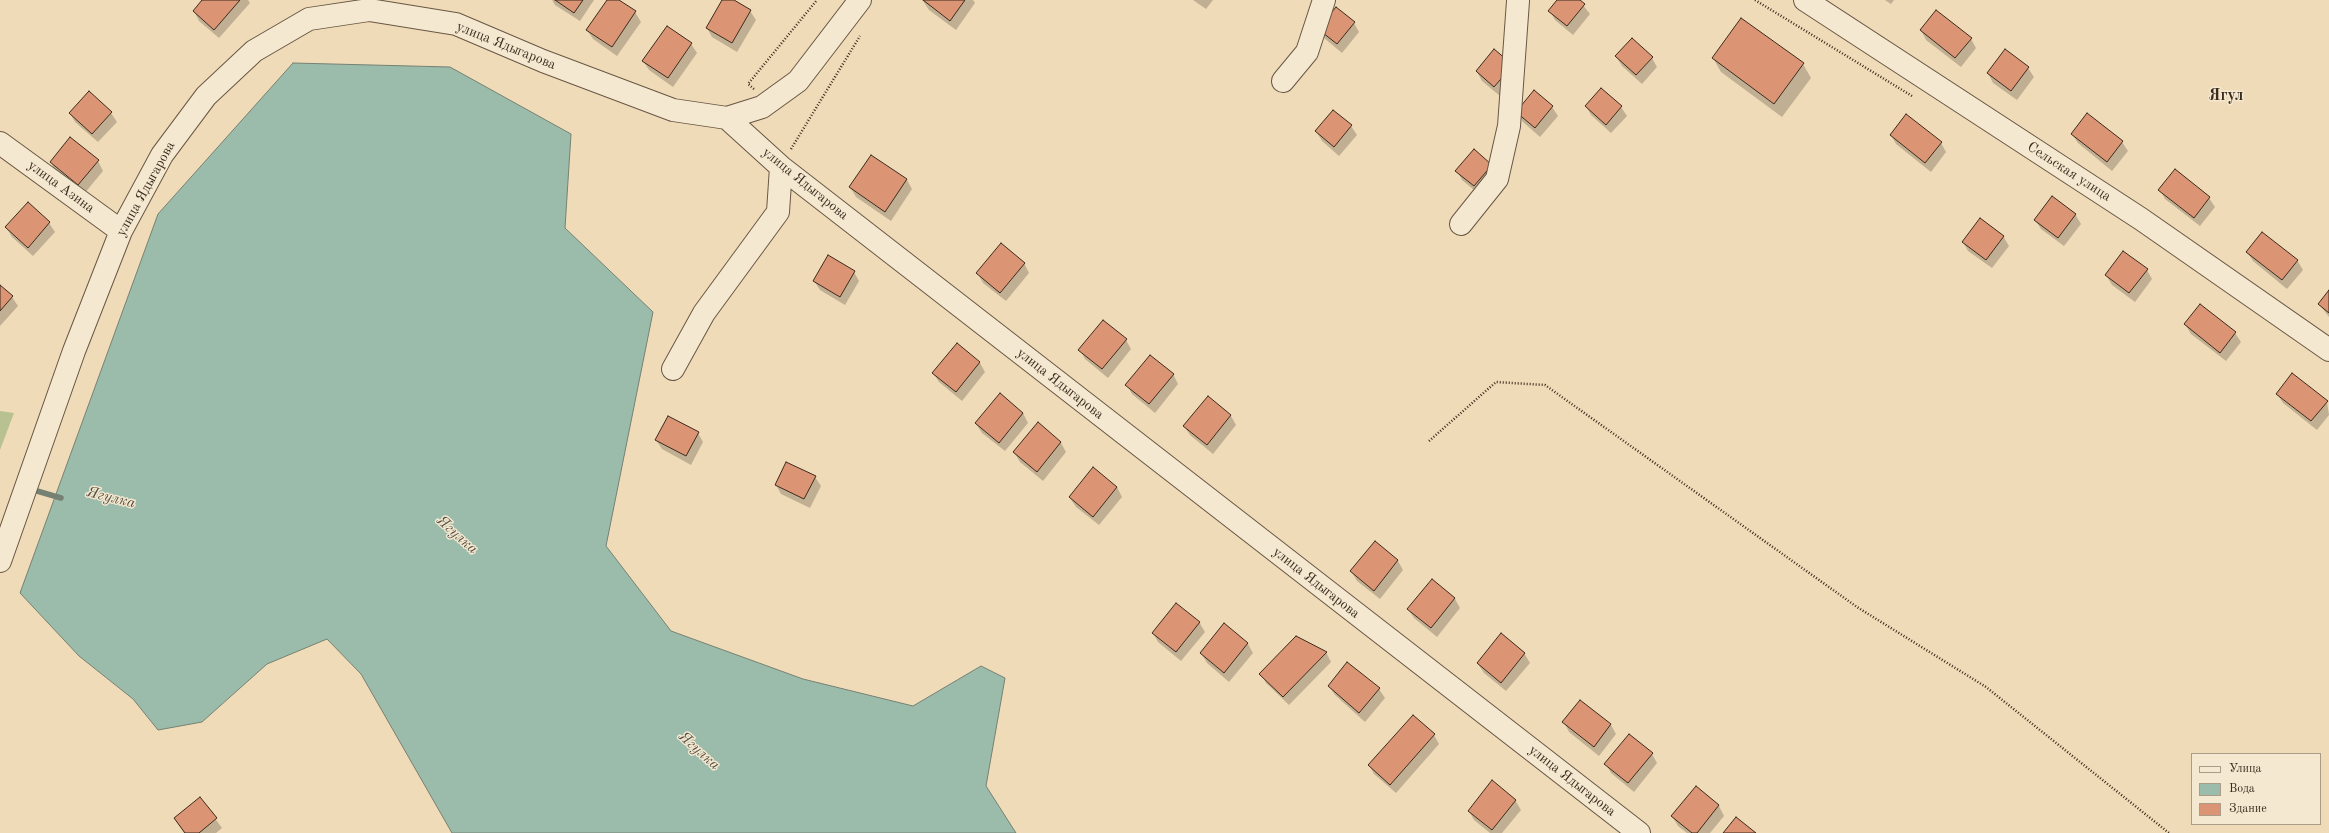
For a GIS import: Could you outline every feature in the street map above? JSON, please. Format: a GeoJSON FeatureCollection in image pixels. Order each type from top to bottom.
{"type":"FeatureCollection","features":[{"type":"Feature","properties":{"kind":"street"},"geometry":{"type":"LineString","coordinates":[[727,118],[762,106],[798,81],[860,0]]}},
{"type":"Feature","properties":{"kind":"street"},"geometry":{"type":"LineString","coordinates":[[1283,82],[1307,52],[1324,0]]}},
{"type":"Feature","properties":{"kind":"street"},"geometry":{"type":"LineString","coordinates":[[1460,224],[1497,179],[1509,126],[1517,0]]}},
{"type":"Feature","properties":{"kind":"street","name":"Сельская улица"},"geometry":{"type":"LineString","coordinates":[[1804,0],[2140,219],[2329,350]]}},
{"type":"Feature","properties":{"kind":"street","name":"улица Ядыгарова"},"geometry":{"type":"LineString","coordinates":[[0,561],[74,351],[121,232],[162,155],[206,96],[254,50],[309,20],[370,10],[456,24],[543,61],[673,110],[727,118],[780,167],[1639,833]]}},
{"type":"Feature","properties":{"kind":"street","name":"улица Азина"},"geometry":{"type":"LineString","coordinates":[[0,143],[121,232]]}},
{"type":"Feature","properties":{"kind":"street"},"geometry":{"type":"LineString","coordinates":[[673,369],[704,313],[778,212],[780,167]]}},
{"type":"Feature","properties":{"kind":"path"},"geometry":{"type":"LineString","coordinates":[[760,94],[748,84],[817,0]]}},
{"type":"Feature","properties":{"kind":"path"},"geometry":{"type":"LineString","coordinates":[[1755,0],[1917,99]]}},
{"type":"Feature","properties":{"kind":"path"},"geometry":{"type":"LineString","coordinates":[[780,167],[862,33]]}},
{"type":"Feature","properties":{"kind":"path"},"geometry":{"type":"LineString","coordinates":[[1429,441],[1496,382],[1545,385],[1857,607],[1986,687],[2170,833]]}},
{"type":"Feature","properties":{"kind":"green space"},"geometry":{"type":"Polygon","coordinates":[[[0,411],[14,413],[0,450],[0,411]]]}},
{"type":"Feature","properties":{"kind":"water"},"geometry":{"type":"Polygon","coordinates":[[[293,63],[450,67],[571,134],[565,228],[653,312],[606,546],[671,631],[803,679],[913,706],[981,666],[1005,678],[986,786],[1016,833],[452,833],[361,674],[327,639],[267,664],[202,722],[158,730],[133,699],[79,656],[20,593],[158,214],[293,63]]]}},
{"type":"Feature","properties":{"kind":"building"},"geometry":{"type":"Polygon","coordinates":[[[202,0],[240,0],[214,30],[193,11],[202,0]]]}},
{"type":"Feature","properties":{"kind":"building"},"geometry":{"type":"Polygon","coordinates":[[[555,0],[583,0],[574,13],[555,0]]]}},
{"type":"Feature","properties":{"kind":"building"},"geometry":{"type":"Polygon","coordinates":[[[607,0],[619,0],[636,11],[612,47],[586,30],[607,0]]]}},
{"type":"Feature","properties":{"kind":"building"},"geometry":{"type":"Polygon","coordinates":[[[722,0],[734,0],[751,10],[732,43],[706,28],[722,0]]]}},
{"type":"Feature","properties":{"kind":"building"},"geometry":{"type":"Polygon","coordinates":[[[923,0],[965,0],[950,21],[923,0]]]}},
{"type":"Feature","properties":{"kind":"building"},"geometry":{"type":"Polygon","coordinates":[[[1557,0],[1580,0],[1585,4],[1567,26],[1548,11],[1557,0]]]}},
{"type":"Feature","properties":{"kind":"building"},"geometry":{"type":"Polygon","coordinates":[[[1336,7],[1355,22],[1337,44],[1318,29],[1336,7]]]}},
{"type":"Feature","properties":{"kind":"building"},"geometry":{"type":"Polygon","coordinates":[[[1936,10],[1972,38],[1955,58],[1920,30],[1936,10]]]}},
{"type":"Feature","properties":{"kind":"building"},"geometry":{"type":"Polygon","coordinates":[[[1741,18],[1804,63],[1774,104],[1712,58],[1741,18]]]}},
{"type":"Feature","properties":{"kind":"building"},"geometry":{"type":"Polygon","coordinates":[[[667,26],[692,43],[668,78],[642,61],[667,26]]]}},
{"type":"Feature","properties":{"kind":"building"},"geometry":{"type":"Polygon","coordinates":[[[1632,38],[1653,57],[1636,75],[1615,56],[1632,38]]]}},
{"type":"Feature","properties":{"kind":"building"},"geometry":{"type":"Polygon","coordinates":[[[1494,49],[1513,65],[1494,87],[1476,71],[1494,49]]]}},
{"type":"Feature","properties":{"kind":"building"},"geometry":{"type":"Polygon","coordinates":[[[2005,49],[2029,67],[2011,91],[1987,73],[2005,49]]]}},
{"type":"Feature","properties":{"kind":"building"},"geometry":{"type":"Polygon","coordinates":[[[1601,88],[1622,106],[1606,125],[1585,106],[1601,88]]]}},
{"type":"Feature","properties":{"kind":"building"},"geometry":{"type":"Polygon","coordinates":[[[1534,90],[1553,106],[1535,128],[1516,112],[1534,90]]]}},
{"type":"Feature","properties":{"kind":"building"},"geometry":{"type":"Polygon","coordinates":[[[89,91],[112,112],[92,134],[69,113],[89,91]]]}},
{"type":"Feature","properties":{"kind":"building"},"geometry":{"type":"Polygon","coordinates":[[[1333,110],[1352,125],[1334,147],[1315,131],[1333,110]]]}},
{"type":"Feature","properties":{"kind":"building"},"geometry":{"type":"Polygon","coordinates":[[[2087,113],[2123,141],[2107,162],[2071,134],[2087,113]]]}},
{"type":"Feature","properties":{"kind":"building"},"geometry":{"type":"Polygon","coordinates":[[[1906,114],[1942,142],[1925,163],[1890,135],[1906,114]]]}},
{"type":"Feature","properties":{"kind":"building"},"geometry":{"type":"Polygon","coordinates":[[[70,137],[99,160],[78,185],[50,162],[70,137]]]}},
{"type":"Feature","properties":{"kind":"building"},"geometry":{"type":"Polygon","coordinates":[[[1474,149],[1492,165],[1474,186],[1455,171],[1474,149]]]}},
{"type":"Feature","properties":{"kind":"building"},"geometry":{"type":"Polygon","coordinates":[[[871,155],[907,179],[885,212],[849,187],[871,155]]]}},
{"type":"Feature","properties":{"kind":"building"},"geometry":{"type":"Polygon","coordinates":[[[2175,169],[2210,197],[2194,218],[2158,190],[2175,169]]]}},
{"type":"Feature","properties":{"kind":"building"},"geometry":{"type":"Polygon","coordinates":[[[2052,196],[2076,214],[2058,238],[2034,220],[2052,196]]]}},
{"type":"Feature","properties":{"kind":"building"},"geometry":{"type":"Polygon","coordinates":[[[28,202],[50,222],[28,248],[5,227],[28,202]]]}},
{"type":"Feature","properties":{"kind":"building"},"geometry":{"type":"Polygon","coordinates":[[[1980,218],[2004,236],[1986,260],[1962,242],[1980,218]]]}},
{"type":"Feature","properties":{"kind":"building"},"geometry":{"type":"Polygon","coordinates":[[[2262,232],[2298,260],[2282,280],[2246,252],[2262,232]]]}},
{"type":"Feature","properties":{"kind":"building"},"geometry":{"type":"Polygon","coordinates":[[[1001,243],[1025,263],[1000,293],[976,273],[1001,243]]]}},
{"type":"Feature","properties":{"kind":"building"},"geometry":{"type":"Polygon","coordinates":[[[2123,251],[2148,269],[2129,293],[2105,275],[2123,251]]]}},
{"type":"Feature","properties":{"kind":"building"},"geometry":{"type":"Polygon","coordinates":[[[828,255],[855,271],[840,297],[813,281],[828,255]]]}},
{"type":"Feature","properties":{"kind":"building"},"geometry":{"type":"Polygon","coordinates":[[[0,285],[13,296],[0,311],[0,285]]]}},
{"type":"Feature","properties":{"kind":"building"},"geometry":{"type":"Polygon","coordinates":[[[2329,290],[2329,313],[2318,304],[2329,290]]]}},
{"type":"Feature","properties":{"kind":"building"},"geometry":{"type":"Polygon","coordinates":[[[2200,304],[2236,332],[2220,353],[2184,324],[2200,304]]]}},
{"type":"Feature","properties":{"kind":"building"},"geometry":{"type":"Polygon","coordinates":[[[1103,320],[1127,339],[1102,369],[1078,350],[1103,320]]]}},
{"type":"Feature","properties":{"kind":"building"},"geometry":{"type":"Polygon","coordinates":[[[957,343],[980,362],[956,392],[932,373],[957,343]]]}},
{"type":"Feature","properties":{"kind":"building"},"geometry":{"type":"Polygon","coordinates":[[[1150,355],[1174,374],[1149,404],[1125,385],[1150,355]]]}},
{"type":"Feature","properties":{"kind":"building"},"geometry":{"type":"Polygon","coordinates":[[[2292,373],[2328,401],[2311,421],[2276,394],[2292,373]]]}},
{"type":"Feature","properties":{"kind":"building"},"geometry":{"type":"Polygon","coordinates":[[[1000,393],[1023,413],[999,443],[975,423],[1000,393]]]}},
{"type":"Feature","properties":{"kind":"building"},"geometry":{"type":"Polygon","coordinates":[[[1208,396],[1231,415],[1207,445],[1183,426],[1208,396]]]}},
{"type":"Feature","properties":{"kind":"building"},"geometry":{"type":"Polygon","coordinates":[[[668,416],[699,432],[686,456],[655,440],[668,416]]]}},
{"type":"Feature","properties":{"kind":"building"},"geometry":{"type":"Polygon","coordinates":[[[1038,422],[1061,442],[1037,472],[1013,452],[1038,422]]]}},
{"type":"Feature","properties":{"kind":"building"},"geometry":{"type":"Polygon","coordinates":[[[786,462],[816,476],[804,499],[775,485],[786,462]]]}},
{"type":"Feature","properties":{"kind":"building"},"geometry":{"type":"Polygon","coordinates":[[[1093,467],[1117,487],[1093,517],[1069,497],[1093,467]]]}},
{"type":"Feature","properties":{"kind":"building"},"geometry":{"type":"Polygon","coordinates":[[[1375,541],[1398,560],[1374,591],[1350,571],[1375,541]]]}},
{"type":"Feature","properties":{"kind":"building"},"geometry":{"type":"Polygon","coordinates":[[[1432,579],[1455,598],[1431,628],[1407,609],[1432,579]]]}},
{"type":"Feature","properties":{"kind":"building"},"geometry":{"type":"Polygon","coordinates":[[[1176,603],[1200,622],[1176,652],[1152,633],[1176,603]]]}},
{"type":"Feature","properties":{"kind":"building"},"geometry":{"type":"Polygon","coordinates":[[[1224,623],[1248,643],[1224,673],[1200,653],[1224,623]]]}},
{"type":"Feature","properties":{"kind":"building"},"geometry":{"type":"Polygon","coordinates":[[[1501,633],[1525,653],[1501,683],[1477,663],[1501,633]]]}},
{"type":"Feature","properties":{"kind":"building"},"geometry":{"type":"Polygon","coordinates":[[[1296,636],[1327,652],[1283,697],[1259,674],[1296,636]]]}},
{"type":"Feature","properties":{"kind":"building"},"geometry":{"type":"Polygon","coordinates":[[[1347,662],[1380,688],[1359,713],[1328,686],[1347,662]]]}},
{"type":"Feature","properties":{"kind":"building"},"geometry":{"type":"Polygon","coordinates":[[[1580,700],[1611,724],[1594,747],[1562,722],[1580,700]]]}},
{"type":"Feature","properties":{"kind":"building"},"geometry":{"type":"Polygon","coordinates":[[[1413,715],[1435,734],[1390,785],[1368,765],[1413,715]]]}},
{"type":"Feature","properties":{"kind":"building"},"geometry":{"type":"Polygon","coordinates":[[[1629,734],[1653,753],[1628,783],[1604,764],[1629,734]]]}},
{"type":"Feature","properties":{"kind":"building"},"geometry":{"type":"Polygon","coordinates":[[[1492,780],[1516,800],[1492,830],[1468,811],[1492,780]]]}},
{"type":"Feature","properties":{"kind":"building"},"geometry":{"type":"Polygon","coordinates":[[[1696,786],[1719,805],[1697,833],[1692,833],[1671,816],[1696,786]]]}},
{"type":"Feature","properties":{"kind":"building"},"geometry":{"type":"Polygon","coordinates":[[[200,797],[217,818],[199,833],[185,833],[174,818],[200,797]]]}},
{"type":"Feature","properties":{"kind":"building"},"geometry":{"type":"Polygon","coordinates":[[[1736,817],[1756,833],[1723,833],[1736,817]]]}},
{"type":"Feature","properties":{"kind":"waterway","name":"Ягулка"},"geometry":{"type":"LineString","coordinates":[[37,491],[61,498]]}},
{"type":"Feature","properties":{"kind":"district","name":"Ягул"},"geometry":{"type":"Point","coordinates":[2226,96]}}]}
